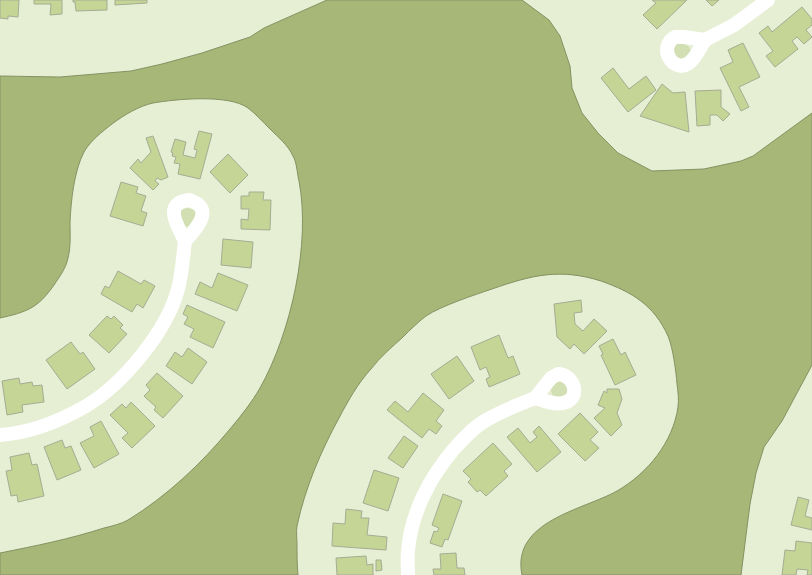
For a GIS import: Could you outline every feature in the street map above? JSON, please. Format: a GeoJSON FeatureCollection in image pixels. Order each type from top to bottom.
{"type":"FeatureCollection","features":[{"type":"Feature","properties":{"kind":"street"},"geometry":{"type":"LineString","coordinates":[[705,40],[734,25],[768,0]]}},
{"type":"Feature","properties":{"kind":"street"},"geometry":{"type":"LineString","coordinates":[[0,435],[12,434],[52,422],[86,406],[120,379],[139,358],[167,317],[178,289],[185,241]]}},
{"type":"Feature","properties":{"kind":"street"},"geometry":{"type":"LineString","coordinates":[[408,575],[408,550],[414,521],[424,493],[441,464],[460,442],[481,423],[504,411],[535,398]]}},
{"type":"Feature","properties":{"kind":"shaded area"},"geometry":{"type":"Polygon","coordinates":[[[327,0],[522,0],[549,20],[560,36],[570,66],[572,88],[582,113],[598,133],[618,153],[652,171],[704,169],[741,161],[753,156],[812,113],[812,365],[782,421],[764,447],[756,473],[750,504],[741,575],[522,575],[522,557],[527,542],[538,530],[569,512],[617,491],[628,484],[649,466],[665,444],[671,432],[678,407],[676,373],[670,341],[662,325],[649,308],[632,295],[612,285],[586,277],[559,274],[533,277],[506,284],[440,308],[420,321],[386,352],[366,374],[342,412],[326,443],[304,498],[297,528],[298,575],[0,575],[0,553],[78,536],[116,525],[128,520],[142,511],[183,479],[219,442],[238,419],[260,388],[271,366],[289,315],[296,287],[300,259],[302,205],[296,165],[291,152],[286,145],[248,108],[239,104],[216,99],[175,100],[142,106],[112,124],[93,140],[84,152],[78,168],[72,196],[68,258],[61,275],[48,293],[37,304],[18,314],[0,318],[0,76],[60,77],[131,71],[162,64],[202,53],[250,37],[264,28],[327,0]]]}},
{"type":"Feature","properties":{"kind":"shaded area"},"geometry":{"type":"Polygon","coordinates":[[[677,43],[688,46],[691,53],[679,62],[672,51],[677,43]]]}},
{"type":"Feature","properties":{"kind":"shaded area"},"geometry":{"type":"Polygon","coordinates":[[[187,208],[193,209],[198,214],[190,227],[184,226],[178,216],[181,210],[187,208]]]}},
{"type":"Feature","properties":{"kind":"shaded area"},"geometry":{"type":"Polygon","coordinates":[[[559,380],[568,384],[568,397],[553,397],[550,388],[559,380]]]}},
{"type":"Feature","properties":{"kind":"building"},"geometry":{"type":"Polygon","coordinates":[[[0,0],[19,0],[18,17],[8,16],[8,19],[0,18],[0,0]]]}},
{"type":"Feature","properties":{"kind":"building"},"geometry":{"type":"Polygon","coordinates":[[[34,0],[62,0],[62,14],[50,15],[51,4],[34,4],[34,0]]]}},
{"type":"Feature","properties":{"kind":"building"},"geometry":{"type":"Polygon","coordinates":[[[73,0],[107,0],[107,10],[76,11],[75,2],[73,2],[73,0]]]}},
{"type":"Feature","properties":{"kind":"building"},"geometry":{"type":"Polygon","coordinates":[[[115,0],[147,0],[147,3],[115,5],[115,0]]]}},
{"type":"Feature","properties":{"kind":"building"},"geometry":{"type":"Polygon","coordinates":[[[652,0],[687,0],[657,29],[643,15],[656,3],[652,0]]]}},
{"type":"Feature","properties":{"kind":"building"},"geometry":{"type":"Polygon","coordinates":[[[706,0],[719,0],[712,6],[706,0]]]}},
{"type":"Feature","properties":{"kind":"building"},"geometry":{"type":"Polygon","coordinates":[[[802,7],[812,19],[812,25],[806,30],[812,37],[804,44],[797,37],[792,41],[798,49],[775,67],[766,56],[773,51],[759,33],[768,26],[772,32],[802,7]]]}},
{"type":"Feature","properties":{"kind":"building"},"geometry":{"type":"Polygon","coordinates":[[[743,43],[760,77],[739,87],[749,107],[741,111],[720,68],[733,62],[728,50],[743,43]]]}},
{"type":"Feature","properties":{"kind":"building"},"geometry":{"type":"Polygon","coordinates":[[[613,68],[629,89],[646,76],[656,90],[628,112],[601,78],[613,68]]]}},
{"type":"Feature","properties":{"kind":"building"},"geometry":{"type":"Polygon","coordinates":[[[662,84],[673,93],[685,92],[689,132],[640,116],[662,84]]]}},
{"type":"Feature","properties":{"kind":"building"},"geometry":{"type":"Polygon","coordinates":[[[721,90],[721,107],[730,114],[723,121],[717,115],[710,115],[710,125],[697,126],[695,91],[721,90]]]}},
{"type":"Feature","properties":{"kind":"building"},"geometry":{"type":"Polygon","coordinates":[[[199,131],[212,134],[200,179],[178,174],[180,164],[174,163],[176,157],[172,156],[173,153],[171,152],[175,139],[186,142],[183,155],[195,158],[197,150],[194,149],[199,131]]]}},
{"type":"Feature","properties":{"kind":"building"},"geometry":{"type":"Polygon","coordinates":[[[153,136],[168,177],[161,180],[157,178],[155,181],[159,184],[153,190],[130,168],[138,159],[141,163],[151,152],[146,138],[153,136]]]}},
{"type":"Feature","properties":{"kind":"building"},"geometry":{"type":"Polygon","coordinates":[[[228,154],[248,175],[230,193],[210,172],[228,154]]]}},
{"type":"Feature","properties":{"kind":"building"},"geometry":{"type":"Polygon","coordinates":[[[121,182],[138,187],[136,193],[146,196],[141,211],[147,213],[143,226],[110,216],[121,182]]]}},
{"type":"Feature","properties":{"kind":"building"},"geometry":{"type":"Polygon","coordinates":[[[249,192],[264,192],[263,200],[271,200],[270,230],[241,229],[241,219],[248,220],[249,209],[241,209],[241,196],[249,196],[249,192]]]}},
{"type":"Feature","properties":{"kind":"building"},"geometry":{"type":"Polygon","coordinates":[[[223,239],[253,242],[251,268],[221,265],[223,239]]]}},
{"type":"Feature","properties":{"kind":"building"},"geometry":{"type":"Polygon","coordinates":[[[118,271],[141,284],[144,280],[155,286],[143,308],[137,304],[132,312],[101,294],[105,286],[109,288],[118,271]]]}},
{"type":"Feature","properties":{"kind":"building"},"geometry":{"type":"Polygon","coordinates":[[[218,273],[248,285],[237,311],[195,294],[200,282],[212,288],[218,273]]]}},
{"type":"Feature","properties":{"kind":"building"},"geometry":{"type":"Polygon","coordinates":[[[581,300],[582,312],[574,313],[575,324],[583,331],[594,319],[607,331],[584,354],[574,344],[570,349],[557,337],[554,304],[581,300]]]}},
{"type":"Feature","properties":{"kind":"building"},"geometry":{"type":"Polygon","coordinates":[[[187,305],[225,322],[213,348],[190,337],[194,329],[184,324],[188,317],[183,314],[187,305]]]}},
{"type":"Feature","properties":{"kind":"building"},"geometry":{"type":"Polygon","coordinates":[[[107,316],[111,319],[114,316],[123,325],[120,328],[127,334],[109,353],[89,335],[107,316]]]}},
{"type":"Feature","properties":{"kind":"building"},"geometry":{"type":"Polygon","coordinates":[[[499,335],[508,358],[513,356],[520,374],[489,387],[486,379],[490,377],[486,367],[480,370],[471,347],[499,335]]]}},
{"type":"Feature","properties":{"kind":"building"},"geometry":{"type":"Polygon","coordinates":[[[613,339],[621,355],[625,352],[636,375],[615,385],[601,355],[603,354],[599,346],[613,339]]]}},
{"type":"Feature","properties":{"kind":"building"},"geometry":{"type":"Polygon","coordinates":[[[71,342],[80,354],[83,352],[95,369],[67,389],[46,360],[71,342]]]}},
{"type":"Feature","properties":{"kind":"building"},"geometry":{"type":"Polygon","coordinates":[[[188,348],[207,362],[192,384],[166,366],[175,352],[182,357],[188,348]]]}},
{"type":"Feature","properties":{"kind":"building"},"geometry":{"type":"Polygon","coordinates":[[[457,356],[474,381],[449,399],[431,374],[457,356]]]}},
{"type":"Feature","properties":{"kind":"building"},"geometry":{"type":"Polygon","coordinates":[[[157,373],[183,396],[163,418],[154,410],[156,407],[144,396],[150,390],[146,385],[157,373]]]}},
{"type":"Feature","properties":{"kind":"building"},"geometry":{"type":"Polygon","coordinates":[[[19,378],[20,384],[32,382],[33,386],[42,385],[44,402],[22,405],[23,412],[7,415],[2,381],[19,378]]]}},
{"type":"Feature","properties":{"kind":"building"},"geometry":{"type":"Polygon","coordinates":[[[607,389],[619,389],[622,399],[617,413],[622,425],[611,436],[594,418],[605,408],[598,405],[604,391],[607,393],[607,389]]]}},
{"type":"Feature","properties":{"kind":"building"},"geometry":{"type":"Polygon","coordinates":[[[423,393],[444,410],[436,421],[442,426],[436,434],[429,429],[422,438],[387,410],[395,401],[408,412],[423,393]]]}},
{"type":"Feature","properties":{"kind":"building"},"geometry":{"type":"Polygon","coordinates":[[[131,402],[155,426],[132,448],[122,438],[128,433],[110,415],[122,404],[126,408],[131,402]]]}},
{"type":"Feature","properties":{"kind":"building"},"geometry":{"type":"Polygon","coordinates":[[[580,413],[598,432],[590,440],[599,448],[585,461],[558,434],[580,413]]]}},
{"type":"Feature","properties":{"kind":"building"},"geometry":{"type":"Polygon","coordinates":[[[101,421],[119,454],[94,468],[80,443],[94,436],[90,427],[101,421]]]}},
{"type":"Feature","properties":{"kind":"building"},"geometry":{"type":"Polygon","coordinates":[[[539,426],[561,452],[537,472],[507,437],[518,428],[530,443],[537,437],[533,432],[539,426]]]}},
{"type":"Feature","properties":{"kind":"building"},"geometry":{"type":"Polygon","coordinates":[[[404,436],[418,446],[403,468],[388,458],[404,436]]]}},
{"type":"Feature","properties":{"kind":"building"},"geometry":{"type":"Polygon","coordinates":[[[62,440],[65,448],[71,446],[81,470],[57,480],[44,447],[62,440]]]}},
{"type":"Feature","properties":{"kind":"building"},"geometry":{"type":"Polygon","coordinates":[[[493,443],[512,464],[504,471],[508,476],[486,496],[480,490],[477,492],[468,482],[471,479],[463,471],[493,443]]]}},
{"type":"Feature","properties":{"kind":"building"},"geometry":{"type":"Polygon","coordinates":[[[29,453],[32,465],[37,464],[44,496],[18,502],[17,495],[11,496],[6,471],[12,470],[10,457],[29,453]]]}},
{"type":"Feature","properties":{"kind":"building"},"geometry":{"type":"Polygon","coordinates":[[[374,470],[399,478],[388,511],[363,503],[374,470]]]}},
{"type":"Feature","properties":{"kind":"building"},"geometry":{"type":"Polygon","coordinates":[[[443,494],[462,501],[448,540],[445,539],[442,547],[430,543],[434,531],[437,532],[439,528],[432,525],[443,494]]]}},
{"type":"Feature","properties":{"kind":"building"},"geometry":{"type":"Polygon","coordinates":[[[798,497],[809,500],[805,516],[812,518],[812,530],[791,525],[798,497]]]}},
{"type":"Feature","properties":{"kind":"building"},"geometry":{"type":"Polygon","coordinates":[[[346,509],[362,511],[361,518],[369,518],[367,535],[387,537],[386,550],[332,546],[333,523],[345,524],[346,509]]]}},
{"type":"Feature","properties":{"kind":"building"},"geometry":{"type":"Polygon","coordinates":[[[796,541],[812,543],[812,575],[807,575],[808,570],[797,569],[796,575],[782,575],[785,550],[795,551],[796,541]]]}},
{"type":"Feature","properties":{"kind":"building"},"geometry":{"type":"Polygon","coordinates":[[[456,553],[457,568],[464,568],[465,575],[434,575],[433,569],[441,569],[440,554],[456,553]]]}},
{"type":"Feature","properties":{"kind":"building"},"geometry":{"type":"Polygon","coordinates":[[[366,556],[367,565],[373,564],[373,575],[337,575],[336,558],[366,556]]]}},
{"type":"Feature","properties":{"kind":"building"},"geometry":{"type":"Polygon","coordinates":[[[376,560],[381,560],[382,570],[376,571],[376,560]]]}}]}
